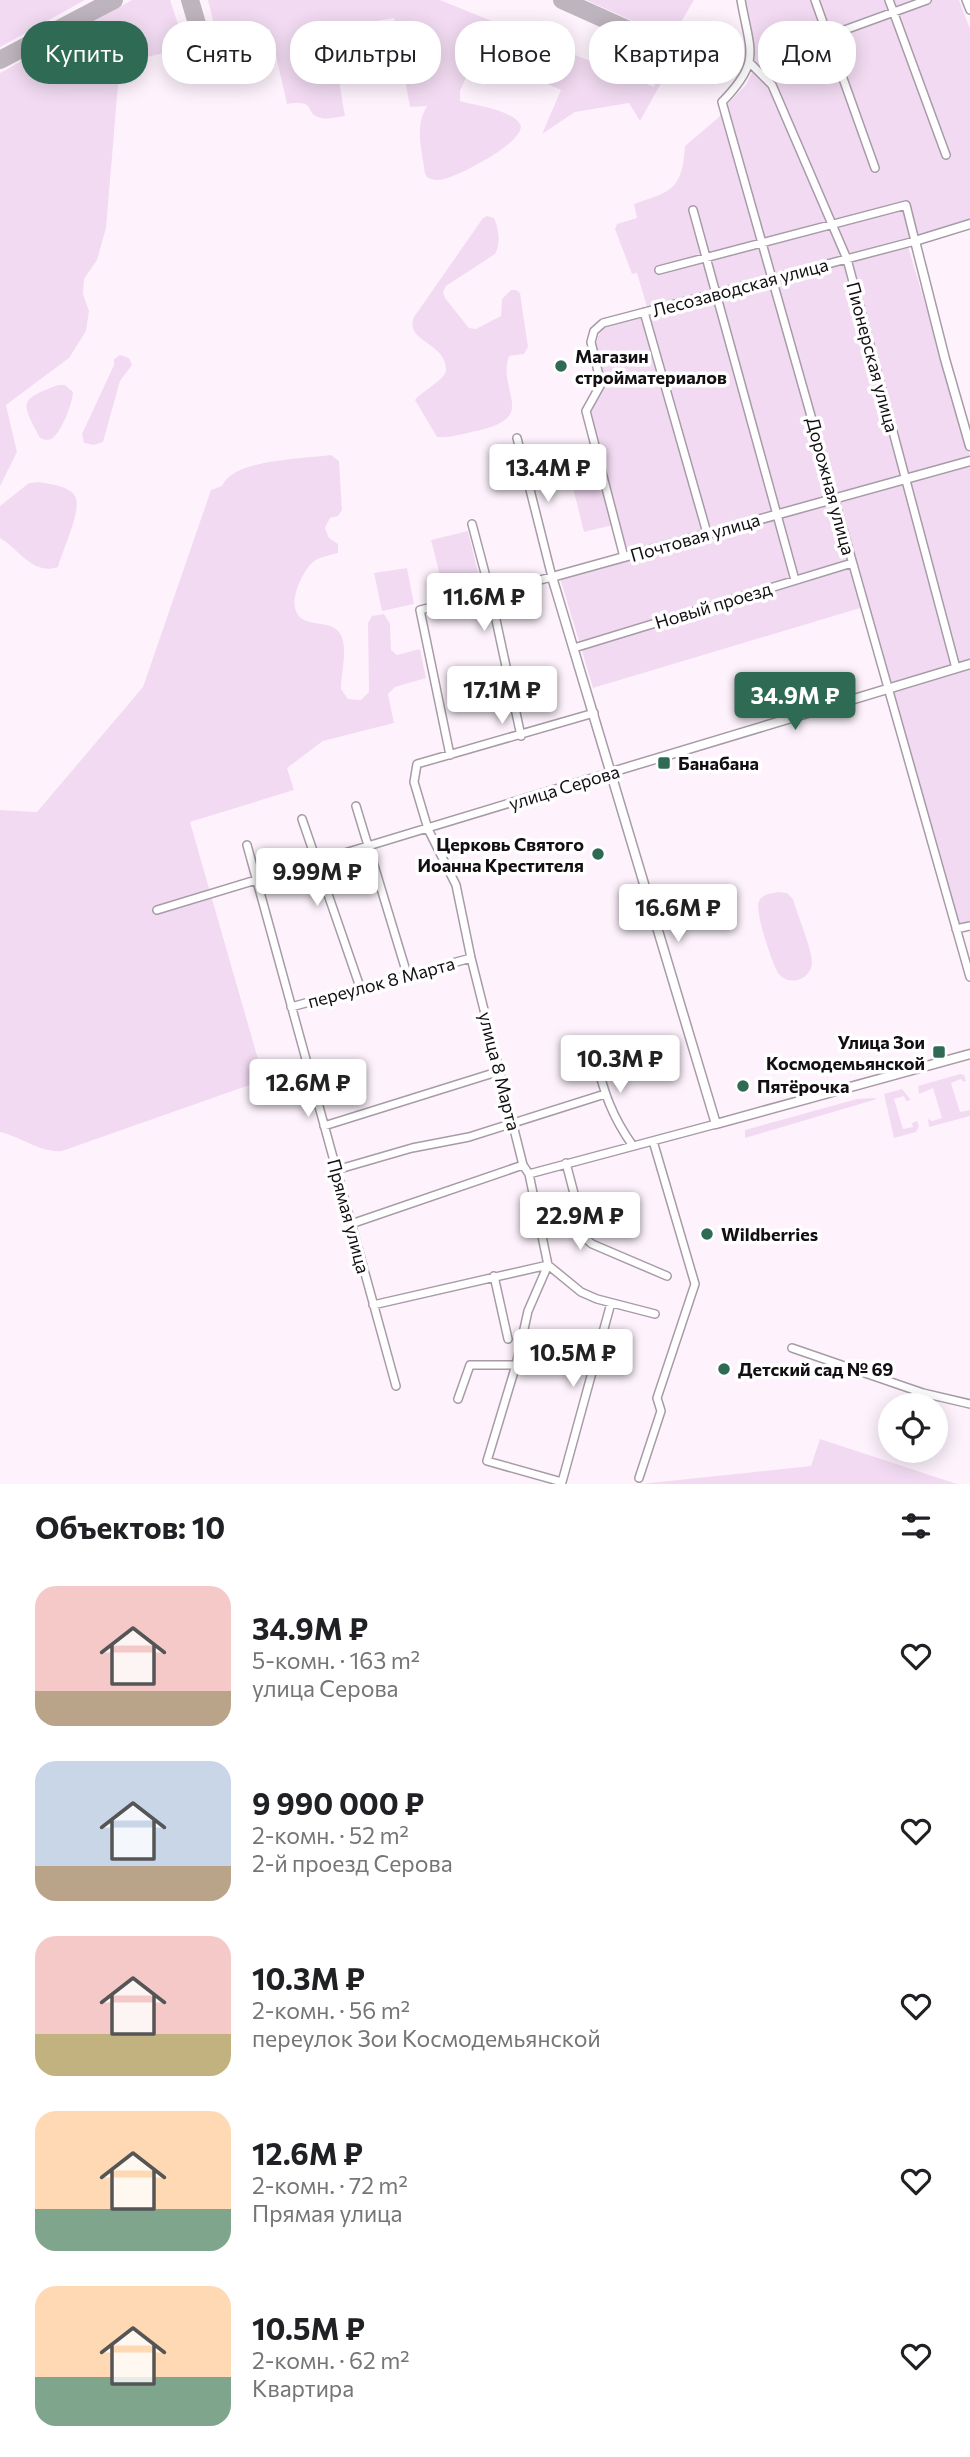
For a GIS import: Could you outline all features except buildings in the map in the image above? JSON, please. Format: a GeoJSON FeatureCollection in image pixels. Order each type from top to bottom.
{"type":"FeatureCollection","features":[{"type":"Feature","properties":{"kind":"street"},"geometry":{"type":"LineString","coordinates":[[741,0],[750,63]]}},
{"type":"Feature","properties":{"kind":"street"},"geometry":{"type":"LineString","coordinates":[[815,0],[823,21]]}},
{"type":"Feature","properties":{"kind":"street"},"geometry":{"type":"LineString","coordinates":[[889,0],[946,155]]}},
{"type":"Feature","properties":{"kind":"street"},"geometry":{"type":"LineString","coordinates":[[856,26],[927,0]]}},
{"type":"Feature","properties":{"kind":"street"},"geometry":{"type":"LineString","coordinates":[[966,0],[970,10]]}},
{"type":"Feature","properties":{"kind":"street","name":"Пионерская улица"},"geometry":{"type":"LineString","coordinates":[[750,63],[772,85],[846,258],[956,668]]}},
{"type":"Feature","properties":{"kind":"street","name":"Дорожная улица"},"geometry":{"type":"LineString","coordinates":[[750,63],[744,76],[722,102],[970,977]]}},
{"type":"Feature","properties":{"kind":"street"},"geometry":{"type":"LineString","coordinates":[[845,84],[875,168]]}},
{"type":"Feature","properties":{"kind":"street"},"geometry":{"type":"LineString","coordinates":[[659,270],[906,205],[970,446]]}},
{"type":"Feature","properties":{"kind":"street"},"geometry":{"type":"LineString","coordinates":[[693,210],[795,580]]}},
{"type":"Feature","properties":{"kind":"street","name":"Лесозаводская улица"},"geometry":{"type":"LineString","coordinates":[[624,557],[586,411],[601,384],[591,342],[594,331],[603,323],[716,295],[970,224]]}},
{"type":"Feature","properties":{"kind":"street"},"geometry":{"type":"LineString","coordinates":[[644,312],[707,533]]}},
{"type":"Feature","properties":{"kind":"street"},"geometry":{"type":"LineString","coordinates":[[517,438],[552,577],[716,1124]]}},
{"type":"Feature","properties":{"kind":"street","name":"Почтовая улица"},"geometry":{"type":"LineString","coordinates":[[450,755],[420,610],[552,577],[970,461]]}},
{"type":"Feature","properties":{"kind":"street"},"geometry":{"type":"LineString","coordinates":[[472,524],[490,592],[521,736]]}},
{"type":"Feature","properties":{"kind":"street","name":"Новый проезд"},"geometry":{"type":"LineString","coordinates":[[574,648],[852,563]]}},
{"type":"Feature","properties":{"kind":"street","name":"улица Серова"},"geometry":{"type":"LineString","coordinates":[[157,910],[970,664]]}},
{"type":"Feature","properties":{"kind":"street"},"geometry":{"type":"LineString","coordinates":[[450,755],[594,713]]}},
{"type":"Feature","properties":{"kind":"street","name":"улица 8 Марта"},"geometry":{"type":"LineString","coordinates":[[450,755],[417,764],[414,782],[428,829],[456,885],[471,958],[523,1165],[529,1174],[548,1265]]}},
{"type":"Feature","properties":{"kind":"street"},"geometry":{"type":"LineString","coordinates":[[356,806],[407,974]]}},
{"type":"Feature","properties":{"kind":"street"},"geometry":{"type":"LineString","coordinates":[[302,819],[360,987]]}},
{"type":"Feature","properties":{"kind":"street","name":"Прямая улица"},"geometry":{"type":"LineString","coordinates":[[247,845],[396,1387]]}},
{"type":"Feature","properties":{"kind":"street"},"geometry":{"type":"LineString","coordinates":[[956,929],[970,926]]}},
{"type":"Feature","properties":{"kind":"street","name":"переулок 8 Марта"},"geometry":{"type":"LineString","coordinates":[[291,1007],[471,958]]}},
{"type":"Feature","properties":{"kind":"street"},"geometry":{"type":"LineString","coordinates":[[593,1051],[616,1122],[633,1146]]}},
{"type":"Feature","properties":{"kind":"street"},"geometry":{"type":"LineString","coordinates":[[529,1174],[970,1054]]}},
{"type":"Feature","properties":{"kind":"street"},"geometry":{"type":"LineString","coordinates":[[324,1126],[500,1071]]}},
{"type":"Feature","properties":{"kind":"street"},"geometry":{"type":"LineString","coordinates":[[336,1170],[412,1148],[469,1137],[605,1094]]}},
{"type":"Feature","properties":{"kind":"street"},"geometry":{"type":"LineString","coordinates":[[639,1479],[661,1411],[657,1398],[695,1284],[653,1141]]}},
{"type":"Feature","properties":{"kind":"street"},"geometry":{"type":"LineString","coordinates":[[566,1163],[586,1239],[667,1276]]}},
{"type":"Feature","properties":{"kind":"street"},"geometry":{"type":"LineString","coordinates":[[351,1224],[523,1165]]}},
{"type":"Feature","properties":{"kind":"street"},"geometry":{"type":"LineString","coordinates":[[373,1305],[548,1265]]}},
{"type":"Feature","properties":{"kind":"street"},"geometry":{"type":"LineString","coordinates":[[548,1265],[581,1292],[655,1314]]}},
{"type":"Feature","properties":{"kind":"street"},"geometry":{"type":"LineString","coordinates":[[548,1265],[528,1311],[516,1365],[487,1461],[562,1482],[611,1303]]}},
{"type":"Feature","properties":{"kind":"street"},"geometry":{"type":"LineString","coordinates":[[494,1276],[508,1339]]}},
{"type":"Feature","properties":{"kind":"street"},"geometry":{"type":"LineString","coordinates":[[792,1348],[923,1393],[970,1404]]}},
{"type":"Feature","properties":{"kind":"street"},"geometry":{"type":"LineString","coordinates":[[458,1399],[470,1365],[516,1365]]}},
{"type":"Feature","properties":{"kind":"shaded area"},"geometry":{"type":"Polygon","coordinates":[[[0,0],[85,0],[47,21],[21,21],[21,35],[0,47],[0,0]]]}},
{"type":"Feature","properties":{"kind":"shaded area"},"geometry":{"type":"Polygon","coordinates":[[[132,0],[170,0],[177,21],[162,21],[162,54],[148,57],[148,21],[94,21],[132,0]]]}},
{"type":"Feature","properties":{"kind":"shaded area"},"geometry":{"type":"Polygon","coordinates":[[[208,0],[440,0],[492,21],[455,21],[455,84],[463,84],[460,101],[509,115],[520,124],[520,131],[504,148],[452,176],[438,180],[428,178],[425,174],[420,130],[427,106],[410,107],[406,84],[441,84],[441,21],[395,21],[394,18],[377,21],[290,21],[290,84],[340,84],[345,116],[324,119],[312,113],[307,105],[287,104],[276,55],[276,21],[213,21],[208,0]]]}},
{"type":"Feature","properties":{"kind":"shaded area"},"geometry":{"type":"Polygon","coordinates":[[[586,0],[694,0],[682,21],[633,21],[586,0]]]}},
{"type":"Feature","properties":{"kind":"shaded area"},"geometry":{"type":"Polygon","coordinates":[[[746,0],[959,0],[970,29],[970,219],[647,307],[637,273],[632,274],[615,229],[617,224],[637,218],[634,204],[658,196],[673,187],[681,172],[685,146],[719,117],[727,104],[746,85],[753,71],[755,57],[746,0]]]}},
{"type":"Feature","properties":{"kind":"shaded area"},"geometry":{"type":"Polygon","coordinates":[[[575,55],[589,61],[589,84],[647,84],[654,87],[655,84],[660,84],[640,121],[629,103],[575,112],[542,134],[561,90],[547,84],[575,84],[575,55]]]}},
{"type":"Feature","properties":{"kind":"shaded area"},"geometry":{"type":"Polygon","coordinates":[[[21,61],[21,84],[118,84],[106,228],[97,260],[84,279],[83,294],[89,311],[86,331],[69,358],[6,405],[17,452],[0,486],[0,73],[21,61]]]}},
{"type":"Feature","properties":{"kind":"shaded area"},"geometry":{"type":"Polygon","coordinates":[[[487,216],[494,218],[497,227],[499,241],[495,254],[446,286],[443,292],[469,328],[476,329],[501,316],[502,299],[511,290],[516,290],[520,293],[528,347],[524,354],[509,356],[507,369],[512,410],[508,417],[481,430],[437,437],[415,400],[443,377],[446,369],[444,360],[419,337],[412,325],[414,317],[487,216]]]}},
{"type":"Feature","properties":{"kind":"shaded area"},"geometry":{"type":"Polygon","coordinates":[[[908,246],[970,456],[625,552],[590,413],[605,385],[596,346],[605,327],[908,246]]]}},
{"type":"Feature","properties":{"kind":"shaded area"},"geometry":{"type":"Polygon","coordinates":[[[120,355],[129,358],[132,365],[120,381],[103,442],[94,445],[84,443],[82,434],[114,365],[114,359],[120,355]]]}},
{"type":"Feature","properties":{"kind":"shaded area"},"geometry":{"type":"Polygon","coordinates":[[[58,385],[65,385],[73,392],[72,397],[59,431],[51,439],[45,440],[40,438],[29,417],[27,404],[36,395],[58,385]]]}},
{"type":"Feature","properties":{"kind":"shaded area"},"geometry":{"type":"Polygon","coordinates":[[[593,445],[613,525],[584,532],[564,452],[593,445]]]}},
{"type":"Feature","properties":{"kind":"shaded area"},"geometry":{"type":"Polygon","coordinates":[[[331,455],[339,461],[342,510],[338,516],[330,518],[325,528],[329,538],[338,544],[338,553],[318,559],[309,566],[296,592],[296,611],[305,620],[331,626],[341,635],[344,654],[341,689],[348,699],[361,700],[369,692],[368,623],[372,616],[384,614],[390,624],[391,650],[397,655],[420,649],[426,678],[395,687],[388,694],[394,723],[323,741],[287,768],[294,790],[190,822],[264,1080],[62,1151],[46,1150],[0,1132],[0,810],[37,812],[143,687],[211,490],[222,486],[240,470],[254,465],[331,455]]]}},
{"type":"Feature","properties":{"kind":"shaded area"},"geometry":{"type":"Polygon","coordinates":[[[970,466],[970,659],[889,684],[867,606],[593,688],[560,578],[970,466]]]}},
{"type":"Feature","properties":{"kind":"shaded area"},"geometry":{"type":"Polygon","coordinates":[[[39,482],[69,490],[77,502],[74,520],[58,567],[49,569],[34,565],[0,538],[0,506],[29,483],[39,482]]]}},
{"type":"Feature","properties":{"kind":"shaded area"},"geometry":{"type":"Polygon","coordinates":[[[468,531],[482,590],[446,599],[431,540],[468,531]]]}},
{"type":"Feature","properties":{"kind":"shaded area"},"geometry":{"type":"Polygon","coordinates":[[[407,568],[414,604],[382,611],[374,573],[407,568]]]}},
{"type":"Feature","properties":{"kind":"shaded area"},"geometry":{"type":"Polygon","coordinates":[[[970,669],[970,921],[958,925],[891,693],[970,669]]]}},
{"type":"Feature","properties":{"kind":"shaded area"},"geometry":{"type":"Polygon","coordinates":[[[787,893],[793,899],[810,950],[810,970],[798,980],[786,980],[778,973],[761,925],[759,901],[765,895],[787,893]]]}},
{"type":"Feature","properties":{"kind":"shaded area"},"geometry":{"type":"Polygon","coordinates":[[[964,1075],[966,1081],[961,1079],[951,1083],[960,1112],[970,1110],[970,1116],[929,1127],[928,1119],[932,1121],[942,1118],[933,1088],[919,1094],[918,1086],[964,1075]]]}},
{"type":"Feature","properties":{"kind":"shaded area"},"geometry":{"type":"Polygon","coordinates":[[[902,1089],[911,1100],[906,1101],[904,1096],[894,1099],[903,1129],[913,1127],[912,1123],[917,1121],[919,1126],[916,1132],[894,1138],[884,1094],[902,1089]]]}},
{"type":"Feature","properties":{"kind":"shaded area"},"geometry":{"type":"Polygon","coordinates":[[[857,1099],[877,1099],[745,1138],[745,1130],[857,1099]]]}},
{"type":"Feature","properties":{"kind":"shaded area"},"geometry":{"type":"Polygon","coordinates":[[[820,1439],[878,1458],[878,1463],[893,1463],[957,1484],[640,1484],[811,1466],[820,1439]]]}},
{"type":"Feature","properties":{"kind":"taxiway"},"geometry":{"type":"LineString","coordinates":[[0,60],[114,0]]}},
{"type":"Feature","properties":{"kind":"taxiway"},"geometry":{"type":"LineString","coordinates":[[190,0],[196,21]]}},
{"type":"Feature","properties":{"kind":"taxiway"},"geometry":{"type":"LineString","coordinates":[[562,0],[609,21]]}},
{"type":"Feature","properties":{"kind":"place","name":"Магазин стройматериалов"},"geometry":{"type":"Point","coordinates":[561,366]}},
{"type":"Feature","properties":{"kind":"place","name":"Банабана"},"geometry":{"type":"Point","coordinates":[664,763]}},
{"type":"Feature","properties":{"kind":"place","name":"Церковь Святого Иоанна Крестителя"},"geometry":{"type":"Point","coordinates":[598,854]}},
{"type":"Feature","properties":{"kind":"place","name":"Улица Зои Космодемьянской"},"geometry":{"type":"Point","coordinates":[939,1052]}},
{"type":"Feature","properties":{"kind":"place","name":"Пятёрочка"},"geometry":{"type":"Point","coordinates":[743,1086]}},
{"type":"Feature","properties":{"kind":"place","name":"Wildberries"},"geometry":{"type":"Point","coordinates":[707,1234]}},
{"type":"Feature","properties":{"kind":"place","name":"Детский сад № 69"},"geometry":{"type":"Point","coordinates":[724,1369]}}]}
